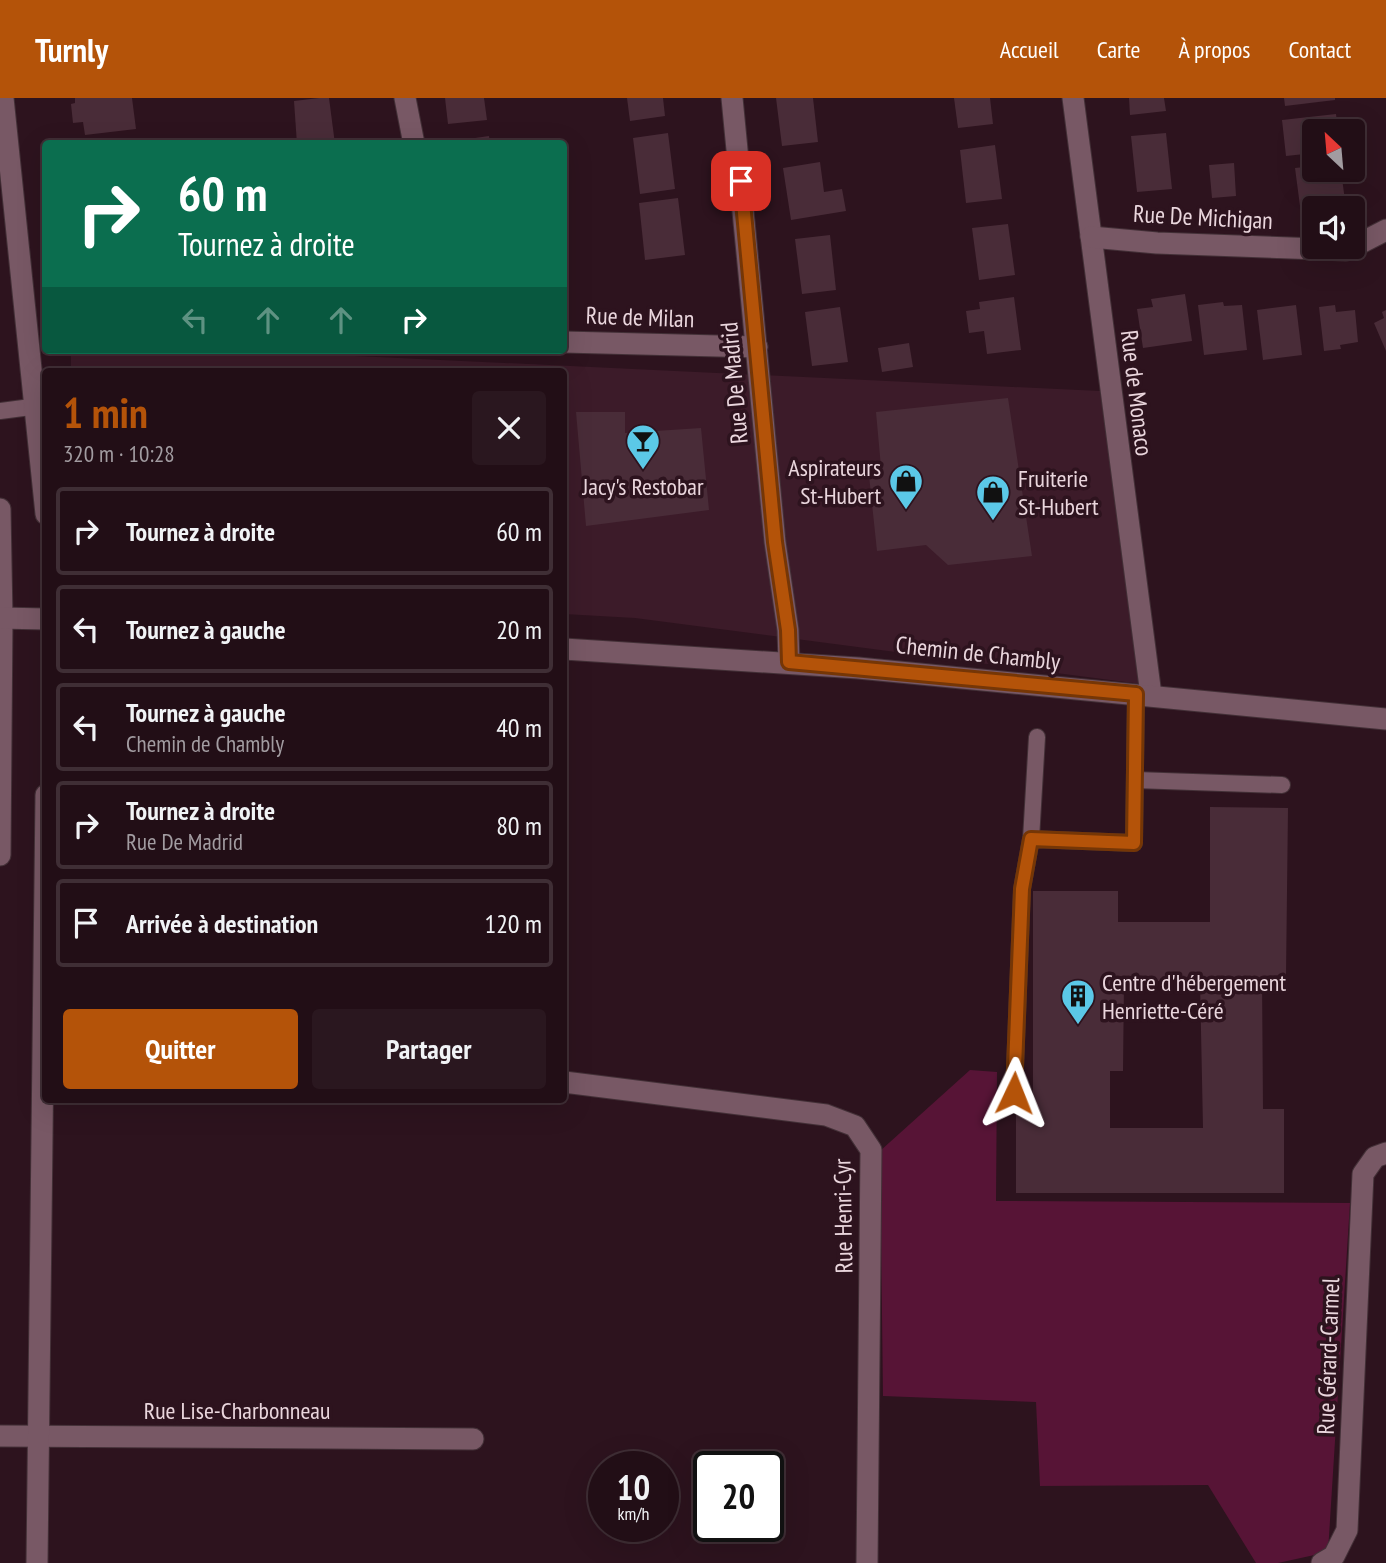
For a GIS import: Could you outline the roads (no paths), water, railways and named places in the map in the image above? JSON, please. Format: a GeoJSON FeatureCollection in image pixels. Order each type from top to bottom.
{"type":"FeatureCollection","features":[{"type":"Feature","properties":{"kind":"street"},"geometry":{"type":"LineString","coordinates":[[3,98],[42,452]]}},
{"type":"Feature","properties":{"kind":"street"},"geometry":{"type":"LineString","coordinates":[[405,98],[413,140]]}},
{"type":"Feature","properties":{"kind":"street","name":"Rue De Madrid"},"geometry":{"type":"LineString","coordinates":[[733,98],[775,542],[788,630],[789,662]]}},
{"type":"Feature","properties":{"kind":"street","name":"Rue de Monaco"},"geometry":{"type":"LineString","coordinates":[[1073,98],[1144,695]]}},
{"type":"Feature","properties":{"kind":"street","name":"Rue De Michigan"},"geometry":{"type":"LineString","coordinates":[[1365,241],[1386,230]]}},
{"type":"Feature","properties":{"kind":"street","name":"Rue De Michigan"},"geometry":{"type":"LineString","coordinates":[[1091,237],[1157,243],[1302,248]]}},
{"type":"Feature","properties":{"kind":"street","name":"Rue de Milan"},"geometry":{"type":"LineString","coordinates":[[567,342],[757,347]]}},
{"type":"Feature","properties":{"kind":"street"},"geometry":{"type":"LineString","coordinates":[[0,509],[0,855]]}},
{"type":"Feature","properties":{"kind":"street"},"geometry":{"type":"LineString","coordinates":[[1,618],[42,619]]}},
{"type":"Feature","properties":{"kind":"street","name":"Chemin de Chambly"},"geometry":{"type":"LineString","coordinates":[[567,649],[789,662],[1386,719]]}},
{"type":"Feature","properties":{"kind":"street","name":"Rue Henri-Cyr"},"geometry":{"type":"LineString","coordinates":[[567,1082],[826,1115],[855,1126],[871,1150],[867,1563]]}},
{"type":"Feature","properties":{"kind":"street"},"geometry":{"type":"LineString","coordinates":[[37,1563],[43,1103]]}},
{"type":"Feature","properties":{"kind":"street","name":"Rue Gérard-Carmel"},"geometry":{"type":"LineString","coordinates":[[1322,1563],[1334,1556],[1347,1530],[1363,1174],[1375,1157],[1386,1153]]}},
{"type":"Feature","properties":{"kind":"street","name":"Rue Lise-Charbonneau"},"geometry":{"type":"LineString","coordinates":[[0,1436],[473,1438]]}},
{"type":"Feature","properties":{"kind":"lane"},"geometry":{"type":"LineString","coordinates":[[0,411],[39,406]]}},
{"type":"Feature","properties":{"kind":"lane"},"geometry":{"type":"LineString","coordinates":[[1031,839],[1134,843],[1135,780],[1144,695]]}},
{"type":"Feature","properties":{"kind":"lane"},"geometry":{"type":"LineString","coordinates":[[1014,1093],[1022,889],[1031,839],[1037,737]]}},
{"type":"Feature","properties":{"kind":"lane"},"geometry":{"type":"LineString","coordinates":[[1135,780],[1282,785]]}},
{"type":"Feature","properties":{"kind":"place","name":"Jacy's Restobar"},"geometry":{"type":"Point","coordinates":[643,471]}},
{"type":"Feature","properties":{"kind":"place","name":"Aspirateurs St-Hubert"},"geometry":{"type":"Point","coordinates":[906,511]}},
{"type":"Feature","properties":{"kind":"place","name":"Fruiterie St-Hubert"},"geometry":{"type":"Point","coordinates":[993,522]}},
{"type":"Feature","properties":{"kind":"place","name":"Centre d'hébergement Henriette-Céré"},"geometry":{"type":"Point","coordinates":[1078,1026]}}]}
